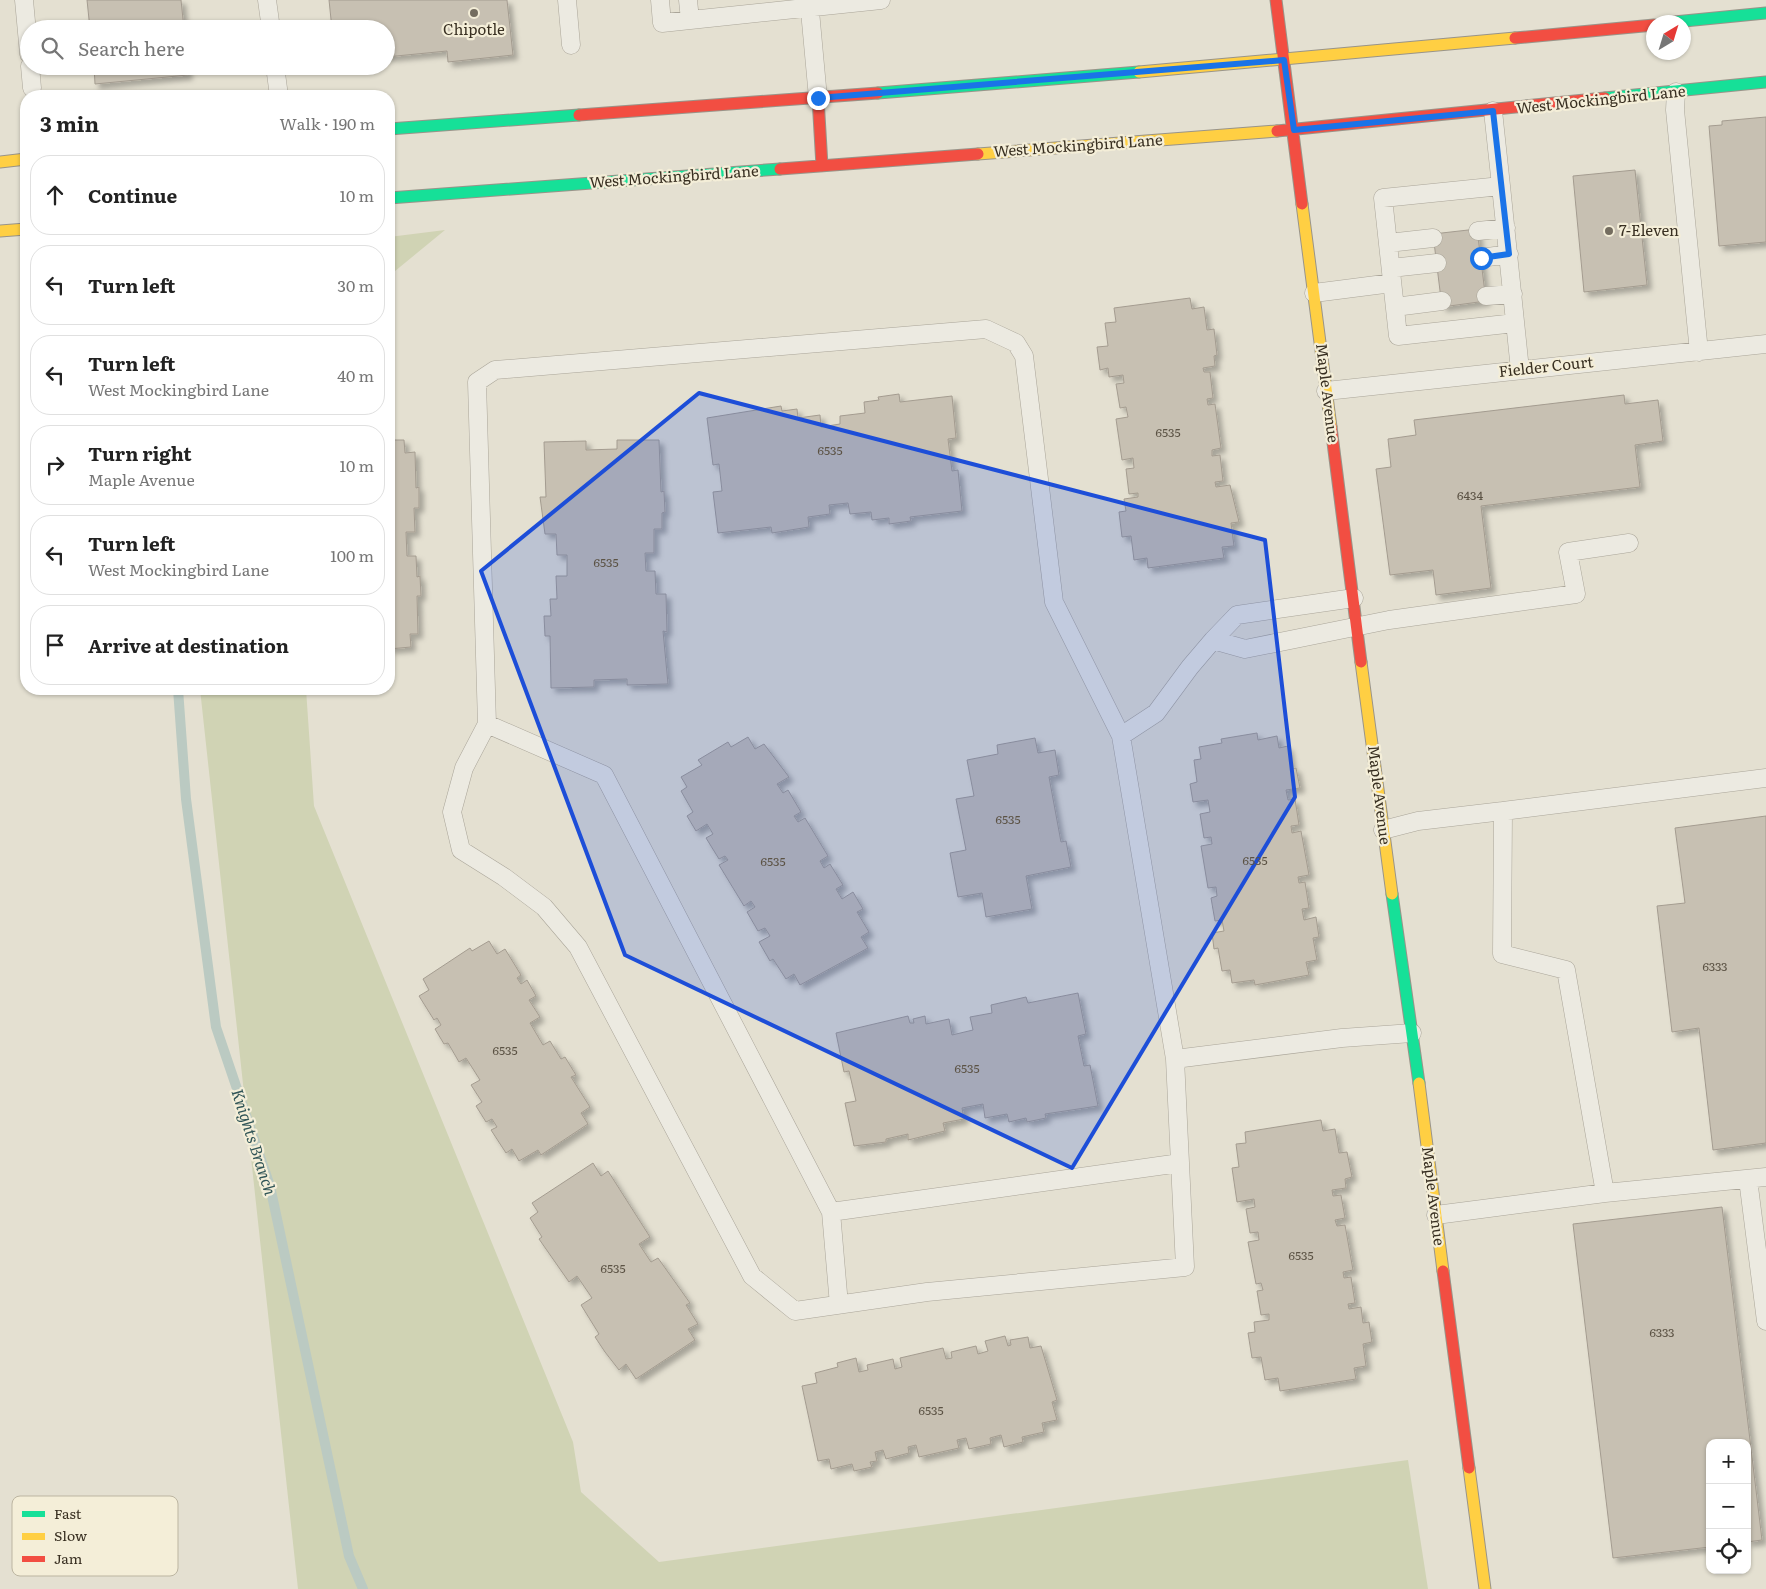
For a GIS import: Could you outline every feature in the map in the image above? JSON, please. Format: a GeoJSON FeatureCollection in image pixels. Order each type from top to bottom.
{"type":"FeatureCollection","features":[{"type":"Feature","properties":{"kind":"main road","name":"Maple Avenue"},"geometry":{"type":"LineString","coordinates":[[1276,0],[1383,830],[1412,1033],[1485,1589]]}},
{"type":"Feature","properties":{"kind":"main road"},"geometry":{"type":"LineString","coordinates":[[1691,20],[1766,13]]}},
{"type":"Feature","properties":{"kind":"main road"},"geometry":{"type":"LineString","coordinates":[[395,129],[818,98],[1284,60],[1646,25]]}},
{"type":"Feature","properties":{"kind":"main road","name":"West Mockingbird Lane"},"geometry":{"type":"LineString","coordinates":[[395,198],[1294,130],[1766,82]]}},
{"type":"Feature","properties":{"kind":"main road"},"geometry":{"type":"LineString","coordinates":[[818,98],[822,166]]}},
{"type":"Feature","properties":{"kind":"main road"},"geometry":{"type":"LineString","coordinates":[[0,162],[20,160]]}},
{"type":"Feature","properties":{"kind":"main road"},"geometry":{"type":"LineString","coordinates":[[0,231],[20,229]]}},
{"type":"Feature","properties":{"kind":"lane"},"geometry":{"type":"LineString","coordinates":[[24,0],[26,20]]}},
{"type":"Feature","properties":{"kind":"lane"},"geometry":{"type":"LineString","coordinates":[[267,0],[270,20]]}},
{"type":"Feature","properties":{"kind":"lane"},"geometry":{"type":"LineString","coordinates":[[567,0],[571,45]]}},
{"type":"Feature","properties":{"kind":"lane"},"geometry":{"type":"LineString","coordinates":[[660,0],[662,23],[809,3],[881,0]]}},
{"type":"Feature","properties":{"kind":"lane"},"geometry":{"type":"LineString","coordinates":[[688,0],[690,20]]}},
{"type":"Feature","properties":{"kind":"lane"},"geometry":{"type":"LineString","coordinates":[[809,3],[818,98]]}},
{"type":"Feature","properties":{"kind":"lane"},"geometry":{"type":"LineString","coordinates":[[31,75],[32,88]]}},
{"type":"Feature","properties":{"kind":"lane"},"geometry":{"type":"LineString","coordinates":[[276,75],[278,90]]}},
{"type":"Feature","properties":{"kind":"lane"},"geometry":{"type":"LineString","coordinates":[[1676,92],[1676,110],[1699,352]]}},
{"type":"Feature","properties":{"kind":"lane"},"geometry":{"type":"LineString","coordinates":[[1493,111],[1520,370]]}},
{"type":"Feature","properties":{"kind":"lane"},"geometry":{"type":"LineString","coordinates":[[1501,186],[1383,198],[1391,276],[1398,336],[1516,322]]}},
{"type":"Feature","properties":{"kind":"lane"},"geometry":{"type":"LineString","coordinates":[[1478,231],[1506,228]]}},
{"type":"Feature","properties":{"kind":"lane"},"geometry":{"type":"LineString","coordinates":[[1388,243],[1433,238]]}},
{"type":"Feature","properties":{"kind":"lane"},"geometry":{"type":"LineString","coordinates":[[1481,258],[1509,254]]}},
{"type":"Feature","properties":{"kind":"lane"},"geometry":{"type":"LineString","coordinates":[[1314,293],[1391,276],[1437,263]]}},
{"type":"Feature","properties":{"kind":"lane"},"geometry":{"type":"LineString","coordinates":[[1486,296],[1513,294]]}},
{"type":"Feature","properties":{"kind":"lane"},"geometry":{"type":"LineString","coordinates":[[1395,307],[1442,301]]}},
{"type":"Feature","properties":{"kind":"lane"},"geometry":{"type":"LineString","coordinates":[[986,329],[1016,343],[1024,356],[1054,602],[1121,736],[1175,1059],[1185,1267],[927,1292],[795,1312],[752,1276],[578,948],[544,907],[461,850],[452,812],[464,768],[487,724],[477,382],[495,370],[986,329]]}},
{"type":"Feature","properties":{"kind":"lane","name":"Fielder Court"},"geometry":{"type":"LineString","coordinates":[[1326,391],[1766,344]]}},
{"type":"Feature","properties":{"kind":"lane"},"geometry":{"type":"LineString","coordinates":[[1213,640],[1245,650],[1317,636],[1358,625],[1576,594],[1568,552],[1629,543]]}},
{"type":"Feature","properties":{"kind":"lane"},"geometry":{"type":"LineString","coordinates":[[1121,736],[1156,713],[1190,667],[1237,614],[1354,598]]}},
{"type":"Feature","properties":{"kind":"lane"},"geometry":{"type":"LineString","coordinates":[[487,724],[604,775],[831,1212],[839,1305]]}},
{"type":"Feature","properties":{"kind":"lane"},"geometry":{"type":"LineString","coordinates":[[1383,830],[1418,821],[1453,816],[1503,812],[1766,778]]}},
{"type":"Feature","properties":{"kind":"lane"},"geometry":{"type":"LineString","coordinates":[[1503,812],[1502,954],[1566,970],[1605,1193]]}},
{"type":"Feature","properties":{"kind":"lane"},"geometry":{"type":"LineString","coordinates":[[1175,1059],[1342,1038],[1412,1033]]}},
{"type":"Feature","properties":{"kind":"lane"},"geometry":{"type":"LineString","coordinates":[[831,1212],[1180,1163]]}},
{"type":"Feature","properties":{"kind":"lane"},"geometry":{"type":"LineString","coordinates":[[1436,1214],[1605,1193],[1766,1177]]}},
{"type":"Feature","properties":{"kind":"lane"},"geometry":{"type":"LineString","coordinates":[[1748,1179],[1766,1321]]}},
{"type":"Feature","properties":{"kind":"highlighted area"},"geometry":{"type":"Polygon","coordinates":[[[699,393],[1265,540],[1295,797],[1072,1168],[625,955],[481,571],[699,393]]]}},
{"type":"Feature","properties":{"kind":"green space"},"geometry":{"type":"Polygon","coordinates":[[[445,230],[395,271],[395,236],[445,230]]]}},
{"type":"Feature","properties":{"kind":"green space"},"geometry":{"type":"Polygon","coordinates":[[[201,695],[306,695],[314,806],[573,1442],[581,1492],[659,1562],[1408,1460],[1428,1589],[298,1589],[201,695]]]}},
{"type":"Feature","properties":{"kind":"building"},"geometry":{"type":"Polygon","coordinates":[[[87,0],[181,0],[183,20],[89,20],[87,0]]]}},
{"type":"Feature","properties":{"kind":"building"},"geometry":{"type":"Polygon","coordinates":[[[329,0],[507,0],[513,55],[448,62],[447,51],[395,56],[395,20],[331,20],[329,0]]]}},
{"type":"Feature","properties":{"kind":"building"},"geometry":{"type":"Polygon","coordinates":[[[94,75],[188,75],[95,84],[94,75]]]}},
{"type":"Feature","properties":{"kind":"building"},"geometry":{"type":"Polygon","coordinates":[[[1766,117],[1766,242],[1719,246],[1709,126],[1722,125],[1722,121],[1766,117]]]}},
{"type":"Feature","properties":{"kind":"building","name":"7-Eleven"},"geometry":{"type":"Polygon","coordinates":[[[1635,170],[1647,285],[1584,292],[1573,176],[1635,170]]]}},
{"type":"Feature","properties":{"kind":"building"},"geometry":{"type":"Polygon","coordinates":[[[1477,229],[1486,301],[1442,307],[1433,234],[1477,229]]]}},
{"type":"Feature","properties":{"kind":"building"},"geometry":{"type":"Polygon","coordinates":[[[1190,298],[1192,309],[1204,307],[1207,330],[1214,329],[1217,355],[1214,356],[1215,366],[1203,368],[1204,372],[1210,372],[1213,398],[1207,399],[1208,405],[1215,404],[1221,448],[1212,450],[1212,456],[1220,455],[1223,481],[1215,482],[1216,487],[1230,485],[1239,522],[1231,523],[1234,546],[1222,547],[1224,558],[1148,568],[1147,558],[1134,560],[1131,536],[1122,537],[1119,512],[1126,511],[1124,499],[1138,497],[1138,493],[1129,494],[1126,469],[1134,468],[1133,458],[1122,460],[1116,419],[1128,417],[1126,407],[1120,408],[1116,384],[1124,383],[1123,375],[1109,377],[1108,368],[1100,370],[1097,347],[1108,346],[1105,323],[1116,322],[1114,308],[1190,298]]]}},
{"type":"Feature","properties":{"kind":"building"},"geometry":{"type":"Polygon","coordinates":[[[899,394],[900,402],[952,396],[956,438],[948,439],[952,471],[958,470],[962,511],[910,517],[911,521],[889,524],[889,518],[872,520],[871,512],[850,514],[848,503],[829,505],[830,514],[808,517],[809,527],[772,533],[771,527],[718,533],[713,492],[722,491],[719,464],[713,465],[707,418],[781,406],[782,411],[797,409],[798,418],[820,415],[821,427],[840,424],[840,416],[865,413],[864,402],[879,400],[878,397],[899,394]]]}},
{"type":"Feature","properties":{"kind":"building"},"geometry":{"type":"Polygon","coordinates":[[[1624,395],[1625,404],[1658,400],[1663,441],[1635,445],[1640,487],[1481,506],[1491,588],[1436,595],[1433,570],[1390,575],[1376,469],[1391,467],[1388,439],[1416,435],[1414,420],[1624,395]]]}},
{"type":"Feature","properties":{"kind":"building"},"geometry":{"type":"Polygon","coordinates":[[[395,440],[404,440],[405,453],[415,452],[416,488],[419,487],[419,508],[414,508],[415,532],[406,532],[407,556],[416,556],[417,577],[420,576],[421,596],[417,596],[418,634],[410,634],[411,647],[395,648],[395,440]]]}},
{"type":"Feature","properties":{"kind":"building"},"geometry":{"type":"Polygon","coordinates":[[[617,440],[659,440],[661,492],[664,491],[665,512],[662,513],[662,529],[654,529],[654,553],[645,553],[646,571],[655,571],[656,594],[666,594],[667,632],[663,631],[668,684],[627,685],[627,679],[594,680],[594,687],[551,688],[550,636],[545,636],[544,616],[551,616],[550,599],[557,599],[556,576],[567,576],[567,555],[557,555],[556,534],[545,534],[540,497],[546,497],[544,442],[586,441],[586,450],[617,449],[617,440]]]}},
{"type":"Feature","properties":{"kind":"building"},"geometry":{"type":"Polygon","coordinates":[[[1257,733],[1258,740],[1277,736],[1279,748],[1288,746],[1292,769],[1296,768],[1300,788],[1286,790],[1288,800],[1295,799],[1299,825],[1291,826],[1292,833],[1301,831],[1309,875],[1298,877],[1299,883],[1305,882],[1309,908],[1302,909],[1304,920],[1316,917],[1319,937],[1313,938],[1317,960],[1306,962],[1309,975],[1255,985],[1254,980],[1232,983],[1230,970],[1222,971],[1218,948],[1214,949],[1212,933],[1224,931],[1222,920],[1215,921],[1211,898],[1217,896],[1216,887],[1208,888],[1201,846],[1212,844],[1211,837],[1204,838],[1200,814],[1210,812],[1208,800],[1193,802],[1190,784],[1197,782],[1194,760],[1201,759],[1199,747],[1222,743],[1221,739],[1257,733]]]}},
{"type":"Feature","properties":{"kind":"building"},"geometry":{"type":"Polygon","coordinates":[[[748,737],[755,749],[764,744],[789,777],[777,784],[783,793],[788,790],[801,812],[794,816],[798,822],[805,818],[828,856],[820,861],[824,868],[830,864],[843,885],[836,889],[842,899],[853,892],[863,909],[857,912],[869,932],[861,937],[868,948],[800,985],[794,974],[786,979],[773,959],[770,961],[759,942],[770,936],[765,928],[758,931],[747,912],[755,907],[751,901],[744,906],[719,865],[728,860],[725,856],[719,859],[706,838],[713,834],[707,824],[696,831],[687,816],[693,812],[681,791],[687,787],[681,777],[702,765],[698,760],[728,742],[731,747],[748,737]]]}},
{"type":"Feature","properties":{"kind":"building"},"geometry":{"type":"Polygon","coordinates":[[[1035,738],[1038,753],[1055,750],[1059,775],[1049,777],[1061,842],[1066,841],[1071,867],[1026,876],[1032,909],[986,917],[982,893],[958,897],[950,853],[966,850],[956,799],[974,796],[967,760],[998,754],[997,745],[1035,738]]]}},
{"type":"Feature","properties":{"kind":"building"},"geometry":{"type":"Polygon","coordinates":[[[1766,816],[1766,1143],[1713,1150],[1699,1028],[1672,1032],[1657,906],[1685,903],[1675,828],[1766,816]]]}},
{"type":"Feature","properties":{"kind":"building"},"geometry":{"type":"Polygon","coordinates":[[[489,941],[497,954],[505,949],[521,975],[517,978],[521,984],[527,980],[536,996],[529,1000],[540,1017],[530,1023],[543,1045],[550,1041],[561,1059],[565,1057],[576,1075],[571,1077],[590,1107],[581,1113],[588,1124],[541,1155],[538,1150],[519,1161],[512,1149],[506,1153],[491,1130],[497,1127],[492,1119],[486,1122],[476,1106],[482,1102],[471,1085],[480,1080],[466,1058],[459,1062],[448,1043],[444,1044],[435,1029],[441,1025],[437,1018],[434,1020],[419,996],[429,990],[423,979],[470,948],[472,951],[489,941]]]}},
{"type":"Feature","properties":{"kind":"building"},"geometry":{"type":"Polygon","coordinates":[[[1078,993],[1086,1034],[1078,1036],[1084,1066],[1090,1065],[1098,1106],[1045,1114],[1046,1118],[1027,1122],[1026,1118],[1009,1122],[1007,1114],[985,1118],[983,1104],[962,1108],[964,1119],[943,1123],[945,1131],[908,1140],[908,1134],[886,1139],[886,1142],[854,1146],[845,1103],[856,1101],[849,1071],[844,1072],[836,1033],[908,1016],[910,1023],[914,1023],[913,1019],[925,1016],[926,1024],[949,1019],[952,1035],[973,1030],[970,1017],[992,1013],[991,1005],[1026,997],[1028,1003],[1078,993]]]}},
{"type":"Feature","properties":{"kind":"building"},"geometry":{"type":"Polygon","coordinates":[[[1321,1120],[1323,1131],[1335,1129],[1339,1153],[1347,1152],[1352,1177],[1345,1179],[1346,1188],[1332,1190],[1333,1196],[1341,1195],[1345,1218],[1335,1220],[1337,1226],[1345,1225],[1353,1270],[1343,1272],[1344,1278],[1351,1277],[1355,1303],[1348,1304],[1349,1309],[1361,1307],[1363,1323],[1369,1322],[1372,1342],[1363,1344],[1366,1366],[1354,1368],[1356,1379],[1280,1391],[1278,1378],[1265,1380],[1261,1357],[1252,1358],[1248,1333],[1255,1332],[1254,1322],[1269,1320],[1269,1314],[1261,1315],[1257,1291],[1263,1290],[1261,1283],[1256,1284],[1248,1242],[1259,1240],[1258,1232],[1250,1233],[1246,1209],[1255,1207],[1254,1199],[1237,1202],[1232,1168],[1239,1167],[1236,1144],[1246,1143],[1245,1132],[1321,1120]]]}},
{"type":"Feature","properties":{"kind":"building"},"geometry":{"type":"Polygon","coordinates":[[[593,1163],[601,1176],[608,1171],[650,1237],[639,1244],[651,1262],[658,1258],[690,1303],[686,1305],[698,1324],[688,1329],[695,1340],[636,1379],[626,1364],[619,1370],[595,1337],[599,1334],[581,1305],[592,1298],[577,1276],[569,1282],[539,1239],[542,1237],[530,1218],[538,1212],[532,1203],[593,1163]]]}},
{"type":"Feature","properties":{"kind":"building"},"geometry":{"type":"Polygon","coordinates":[[[1722,1207],[1750,1439],[1706,1439],[1706,1547],[1613,1558],[1573,1224],[1722,1207]]]}},
{"type":"Feature","properties":{"kind":"building"},"geometry":{"type":"Polygon","coordinates":[[[1005,1336],[1008,1346],[1011,1345],[1010,1340],[1028,1337],[1030,1348],[1041,1346],[1057,1400],[1052,1402],[1057,1420],[1042,1423],[1044,1432],[1022,1437],[1023,1442],[1004,1447],[1001,1435],[990,1438],[991,1444],[969,1449],[966,1438],[957,1440],[959,1448],[919,1457],[916,1445],[908,1447],[909,1453],[886,1459],[883,1450],[875,1452],[877,1461],[870,1462],[872,1467],[854,1471],[852,1464],[831,1469],[829,1459],[818,1461],[802,1386],[817,1383],[815,1373],[838,1367],[837,1363],[856,1358],[859,1372],[868,1370],[867,1365],[893,1359],[895,1369],[902,1367],[900,1358],[943,1348],[946,1359],[952,1358],[951,1352],[976,1346],[978,1354],[988,1351],[985,1341],[1005,1336]]]}},
{"type":"Feature","properties":{"kind":"building"},"geometry":{"type":"Polygon","coordinates":[[[1751,1448],[1762,1540],[1751,1541],[1751,1448]]]}},
{"type":"Feature","properties":{"kind":"waterway","name":"Knights Branch"},"geometry":{"type":"LineString","coordinates":[[178,695],[186,799],[216,1027],[270,1186],[349,1556],[363,1589]]}},
{"type":"Feature","properties":{"kind":"traffic: fast"},"geometry":{"type":"LineString","coordinates":[[1691,20],[1766,13]]}},
{"type":"Feature","properties":{"kind":"traffic: fast"},"geometry":{"type":"LineString","coordinates":[[878,93],[1139,72]]}},
{"type":"Feature","properties":{"kind":"traffic: fast"},"geometry":{"type":"LineString","coordinates":[[1605,98],[1766,82]]}},
{"type":"Feature","properties":{"kind":"traffic: fast"},"geometry":{"type":"LineString","coordinates":[[395,129],[579,115]]}},
{"type":"Feature","properties":{"kind":"traffic: fast"},"geometry":{"type":"LineString","coordinates":[[395,198],[780,169]]}},
{"type":"Feature","properties":{"kind":"traffic: fast"},"geometry":{"type":"LineString","coordinates":[[1392,894],[1419,1083]]}},
{"type":"Feature","properties":{"kind":"traffic: slow"},"geometry":{"type":"LineString","coordinates":[[1139,72],[1515,38]]}},
{"type":"Feature","properties":{"kind":"traffic: slow"},"geometry":{"type":"LineString","coordinates":[[978,154],[1277,131]]}},
{"type":"Feature","properties":{"kind":"traffic: slow"},"geometry":{"type":"LineString","coordinates":[[0,162],[20,160]]}},
{"type":"Feature","properties":{"kind":"traffic: slow"},"geometry":{"type":"LineString","coordinates":[[1302,204],[1331,427]]}},
{"type":"Feature","properties":{"kind":"traffic: slow"},"geometry":{"type":"LineString","coordinates":[[0,231],[20,229]]}},
{"type":"Feature","properties":{"kind":"traffic: slow"},"geometry":{"type":"LineString","coordinates":[[1361,662],[1392,894]]}},
{"type":"Feature","properties":{"kind":"traffic: slow"},"geometry":{"type":"LineString","coordinates":[[1419,1083],[1443,1271]]}},
{"type":"Feature","properties":{"kind":"traffic: slow"},"geometry":{"type":"LineString","coordinates":[[1469,1468],[1485,1589]]}},
{"type":"Feature","properties":{"kind":"traffic: jam"},"geometry":{"type":"LineString","coordinates":[[1276,0],[1302,204]]}},
{"type":"Feature","properties":{"kind":"traffic: jam"},"geometry":{"type":"LineString","coordinates":[[1515,38],[1646,26]]}},
{"type":"Feature","properties":{"kind":"traffic: jam"},"geometry":{"type":"LineString","coordinates":[[579,115],[878,93]]}},
{"type":"Feature","properties":{"kind":"traffic: jam"},"geometry":{"type":"LineString","coordinates":[[818,98],[822,166]]}},
{"type":"Feature","properties":{"kind":"traffic: jam"},"geometry":{"type":"LineString","coordinates":[[1277,131],[1605,98]]}},
{"type":"Feature","properties":{"kind":"traffic: jam"},"geometry":{"type":"LineString","coordinates":[[780,169],[978,154]]}},
{"type":"Feature","properties":{"kind":"traffic: jam"},"geometry":{"type":"LineString","coordinates":[[1331,427],[1361,662]]}},
{"type":"Feature","properties":{"kind":"traffic: jam"},"geometry":{"type":"LineString","coordinates":[[1443,1271],[1469,1468]]}},
{"type":"Feature","properties":{"kind":"place","name":"Chipotle"},"geometry":{"type":"Point","coordinates":[474,13]}},
{"type":"Feature","properties":{"kind":"place","name":"7-Eleven"},"geometry":{"type":"Point","coordinates":[1609,231]}},
{"type":"Feature","properties":{"kind":"route"},"geometry":{"type":"LineString","coordinates":[[818,98],[1284,60],[1294,130],[1493,111],[1509,254],[1481,258]]}}]}
